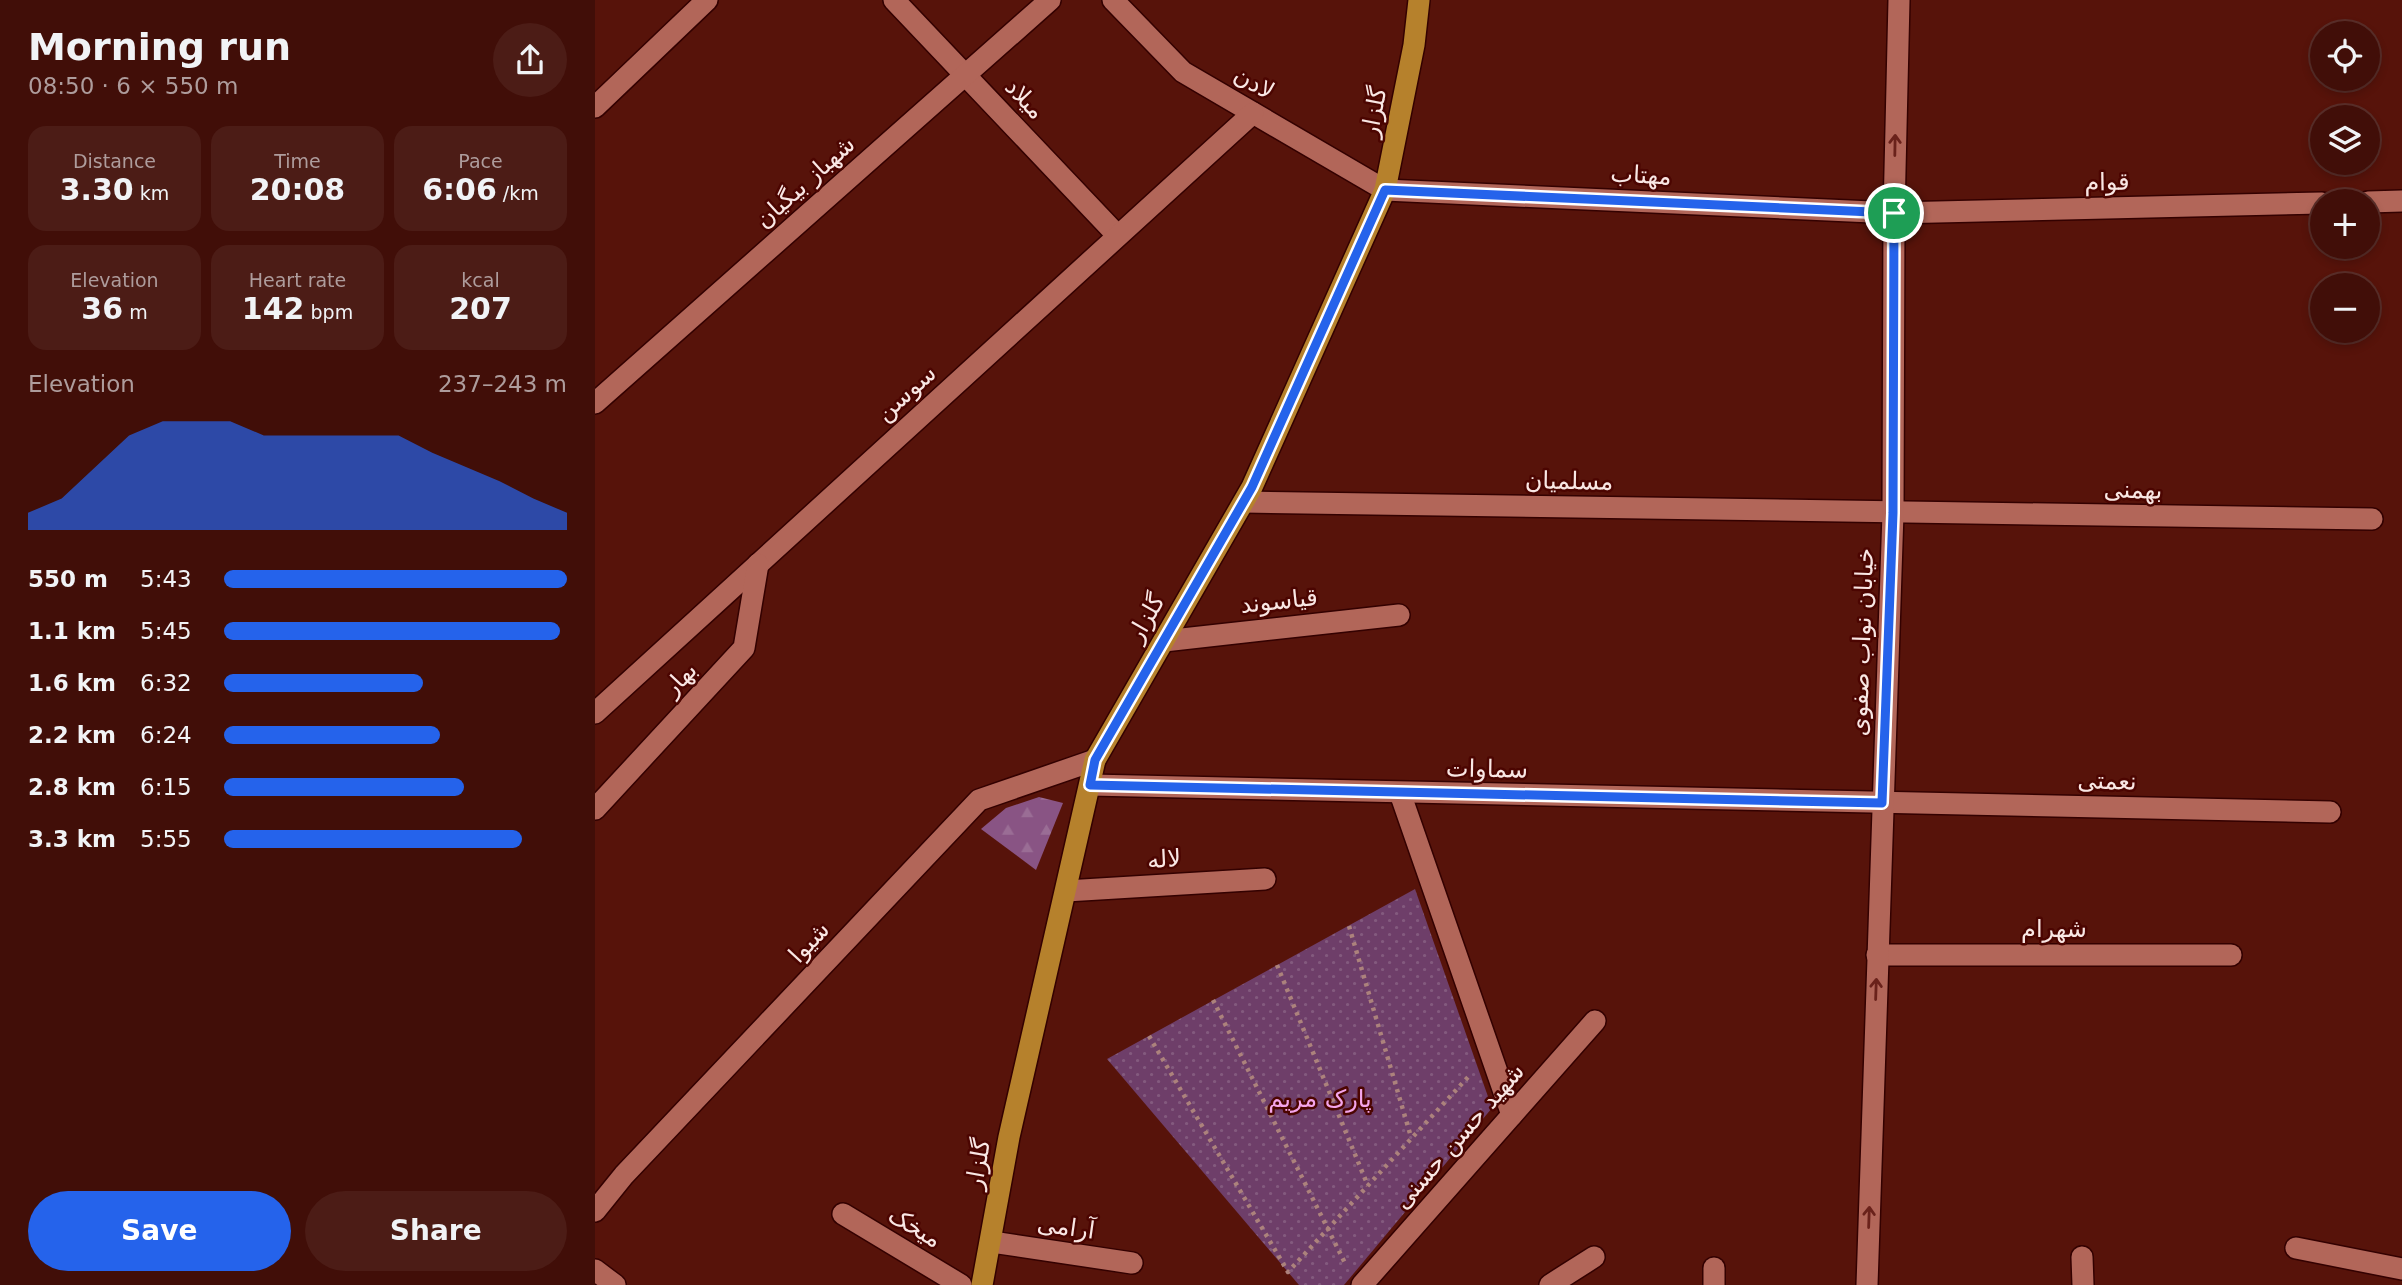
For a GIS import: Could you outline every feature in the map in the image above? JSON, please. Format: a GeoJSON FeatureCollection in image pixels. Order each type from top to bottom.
{"type":"FeatureCollection","features":[{"type":"Feature","properties":{"kind":"main road","name":"گلزار"},"geometry":{"type":"LineString","coordinates":[[982,1285],[992,1242],[1009,1136],[1095,760],[1244,502],[1385,190],[1414,45],[1419,0]]}},
{"type":"Feature","properties":{"kind":"street"},"geometry":{"type":"LineString","coordinates":[[595,107],[707,0]]}},
{"type":"Feature","properties":{"kind":"street","name":"میلاد"},"geometry":{"type":"LineString","coordinates":[[894,0],[1117,235]]}},
{"type":"Feature","properties":{"kind":"street","name":"شهباز بیگیان"},"geometry":{"type":"LineString","coordinates":[[595,403],[1049,0]]}},
{"type":"Feature","properties":{"kind":"street","name":"لادن"},"geometry":{"type":"LineString","coordinates":[[1113,0],[1183,72],[1385,190]]}},
{"type":"Feature","properties":{"kind":"street","name":"خیابان نواب صفوی"},"geometry":{"type":"LineString","coordinates":[[1867,1285],[1893,513],[1894,213],[1899,0]]}},
{"type":"Feature","properties":{"kind":"street","name":"سوسن"},"geometry":{"type":"LineString","coordinates":[[595,713],[1253,113]]}},
{"type":"Feature","properties":{"kind":"street","name":"مهتاب"},"geometry":{"type":"LineString","coordinates":[[1385,190],[1894,213]]}},
{"type":"Feature","properties":{"kind":"street"},"geometry":{"type":"LineString","coordinates":[[2380,202],[2402,201]]}},
{"type":"Feature","properties":{"kind":"street","name":"قوام"},"geometry":{"type":"LineString","coordinates":[[1894,213],[2310,203]]}},
{"type":"Feature","properties":{"kind":"street","name":"مسلمیان"},"geometry":{"type":"LineString","coordinates":[[1244,502],[1893,513]]}},
{"type":"Feature","properties":{"kind":"street","name":"بهمنی"},"geometry":{"type":"LineString","coordinates":[[1893,513],[2372,519]]}},
{"type":"Feature","properties":{"kind":"street","name":"بهار"},"geometry":{"type":"LineString","coordinates":[[595,809],[744,648],[758,564]]}},
{"type":"Feature","properties":{"kind":"street","name":"قیاسوند"},"geometry":{"type":"LineString","coordinates":[[1164,640],[1399,615]]}},
{"type":"Feature","properties":{"kind":"street","name":"شیوا"},"geometry":{"type":"LineString","coordinates":[[595,1211],[624,1175],[979,800],[1095,760]]}},
{"type":"Feature","properties":{"kind":"street","name":"سماوات"},"geometry":{"type":"LineString","coordinates":[[1090,785],[1882,803]]}},
{"type":"Feature","properties":{"kind":"street"},"geometry":{"type":"LineString","coordinates":[[1400,793],[1512,1115]]}},
{"type":"Feature","properties":{"kind":"street","name":"نعمتی"},"geometry":{"type":"LineString","coordinates":[[1882,803],[2330,812]]}},
{"type":"Feature","properties":{"kind":"street","name":"لاله"},"geometry":{"type":"LineString","coordinates":[[1066,891],[1265,879]]}},
{"type":"Feature","properties":{"kind":"street","name":"شهرام"},"geometry":{"type":"LineString","coordinates":[[1877,956],[2231,955]]}},
{"type":"Feature","properties":{"kind":"street","name":"شهید حسن حسنی"},"geometry":{"type":"LineString","coordinates":[[1356,1281],[1512,1115],[1595,1021]]}},
{"type":"Feature","properties":{"kind":"street","name":"میخک"},"geometry":{"type":"LineString","coordinates":[[843,1214],[961,1285]]}},
{"type":"Feature","properties":{"kind":"street","name":"آرامی"},"geometry":{"type":"LineString","coordinates":[[992,1242],[1132,1263]]}},
{"type":"Feature","properties":{"kind":"street"},"geometry":{"type":"LineString","coordinates":[[2296,1248],[2402,1269]]}},
{"type":"Feature","properties":{"kind":"street"},"geometry":{"type":"LineString","coordinates":[[1550,1285],[1594,1257]]}},
{"type":"Feature","properties":{"kind":"street"},"geometry":{"type":"LineString","coordinates":[[2082,1257],[2083,1285]]}},
{"type":"Feature","properties":{"kind":"street"},"geometry":{"type":"LineString","coordinates":[[595,1270],[615,1285]]}},
{"type":"Feature","properties":{"kind":"path"},"geometry":{"type":"LineString","coordinates":[[1349,926],[1412,1138]]}},
{"type":"Feature","properties":{"kind":"path"},"geometry":{"type":"LineString","coordinates":[[1277,965],[1368,1186]]}},
{"type":"Feature","properties":{"kind":"path"},"geometry":{"type":"LineString","coordinates":[[1213,1000],[1356,1281]]}},
{"type":"Feature","properties":{"kind":"path"},"geometry":{"type":"LineString","coordinates":[[1149,1036],[1288,1272],[1491,1055]]}},
{"type":"Feature","properties":{"kind":"green space"},"geometry":{"type":"Polygon","coordinates":[[[1039,797],[1063,803],[1036,870],[981,829],[1006,808],[1039,797]]]}},
{"type":"Feature","properties":{"kind":"green space","name":"پارک مریم"},"geometry":{"type":"Polygon","coordinates":[[[1415,889],[1492,1108],[1344,1285],[1299,1285],[1107,1059],[1415,889]]]}},
{"type":"Feature","properties":{"kind":"route"},"geometry":{"type":"LineString","coordinates":[[1385,190],[1894,213],[1893,513],[1882,803],[1090,785],[1095,760],[1252,487],[1385,190]]}}]}
